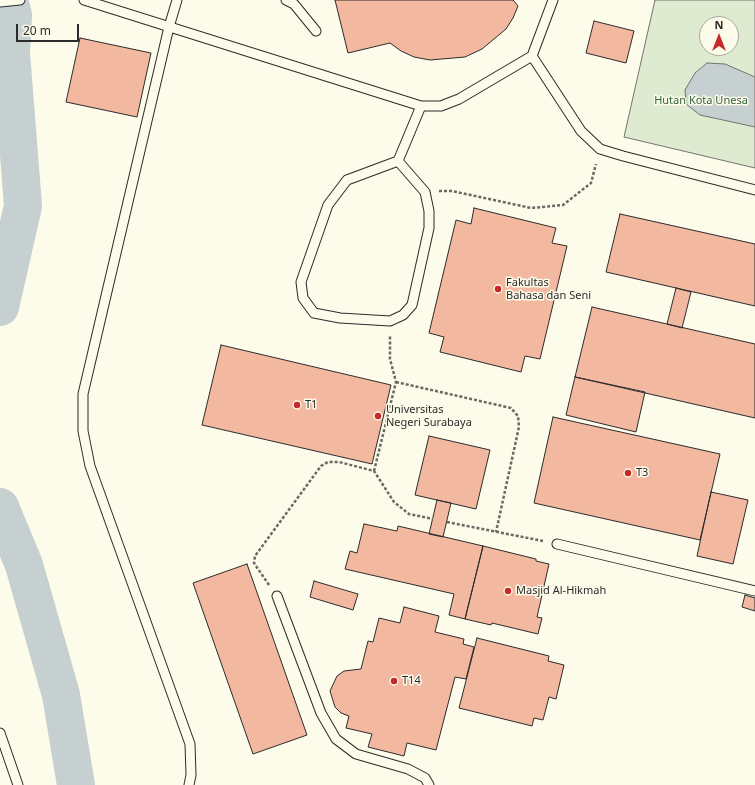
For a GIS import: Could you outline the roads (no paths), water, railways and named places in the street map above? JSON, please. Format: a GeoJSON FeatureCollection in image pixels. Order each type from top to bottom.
{"type":"FeatureCollection","features":[{"type":"Feature","properties":{"kind":"lane"},"geometry":{"type":"LineString","coordinates":[[0,2],[20,0]]}},
{"type":"Feature","properties":{"kind":"lane"},"geometry":{"type":"LineString","coordinates":[[84,0],[421,106],[441,106],[459,99],[532,56],[553,0]]}},
{"type":"Feature","properties":{"kind":"lane"},"geometry":{"type":"LineString","coordinates":[[178,0],[169,27],[83,394],[83,431],[90,466],[190,744],[191,775],[189,785]]}},
{"type":"Feature","properties":{"kind":"lane"},"geometry":{"type":"LineString","coordinates":[[286,0],[294,4],[316,31]]}},
{"type":"Feature","properties":{"kind":"lane"},"geometry":{"type":"LineString","coordinates":[[532,56],[581,131],[600,149],[755,190]]}},
{"type":"Feature","properties":{"kind":"lane"},"geometry":{"type":"LineString","coordinates":[[398,161],[425,192],[429,211],[429,228],[412,305],[403,315],[390,320],[340,318],[314,313],[303,298],[300,282],[328,205],[346,180],[398,161],[421,106]]}},
{"type":"Feature","properties":{"kind":"lane"},"geometry":{"type":"LineString","coordinates":[[557,544],[755,591]]}},
{"type":"Feature","properties":{"kind":"lane"},"geometry":{"type":"LineString","coordinates":[[277,596],[321,713],[336,739],[356,754],[408,769],[425,778],[428,785]]}},
{"type":"Feature","properties":{"kind":"lane"},"geometry":{"type":"LineString","coordinates":[[0,732],[18,785]]}},
{"type":"Feature","properties":{"kind":"waterway"},"geometry":{"type":"LineString","coordinates":[[0,307],[23,206],[11,53],[13,15],[9,0]]}},
{"type":"Feature","properties":{"kind":"waterway"},"geometry":{"type":"LineString","coordinates":[[0,507],[24,565],[61,695],[76,785]]}},
{"type":"Feature","properties":{"kind":"place","name":"Fakultas Bahasa dan Seni"},"geometry":{"type":"Point","coordinates":[498,289]}},
{"type":"Feature","properties":{"kind":"place","name":"T1"},"geometry":{"type":"Point","coordinates":[297,405]}},
{"type":"Feature","properties":{"kind":"place","name":"Universitas Negeri Surabaya"},"geometry":{"type":"Point","coordinates":[378,416]}},
{"type":"Feature","properties":{"kind":"place","name":"T3"},"geometry":{"type":"Point","coordinates":[628,473]}},
{"type":"Feature","properties":{"kind":"place","name":"Masjid Al-Hikmah"},"geometry":{"type":"Point","coordinates":[508,591]}},
{"type":"Feature","properties":{"kind":"place","name":"T14"},"geometry":{"type":"Point","coordinates":[394,681]}},
{"type":"Feature","properties":{"kind":"park label","name":"Hutan Kota Unesa"},"geometry":{"type":"Point","coordinates":[701,101]}}]}
